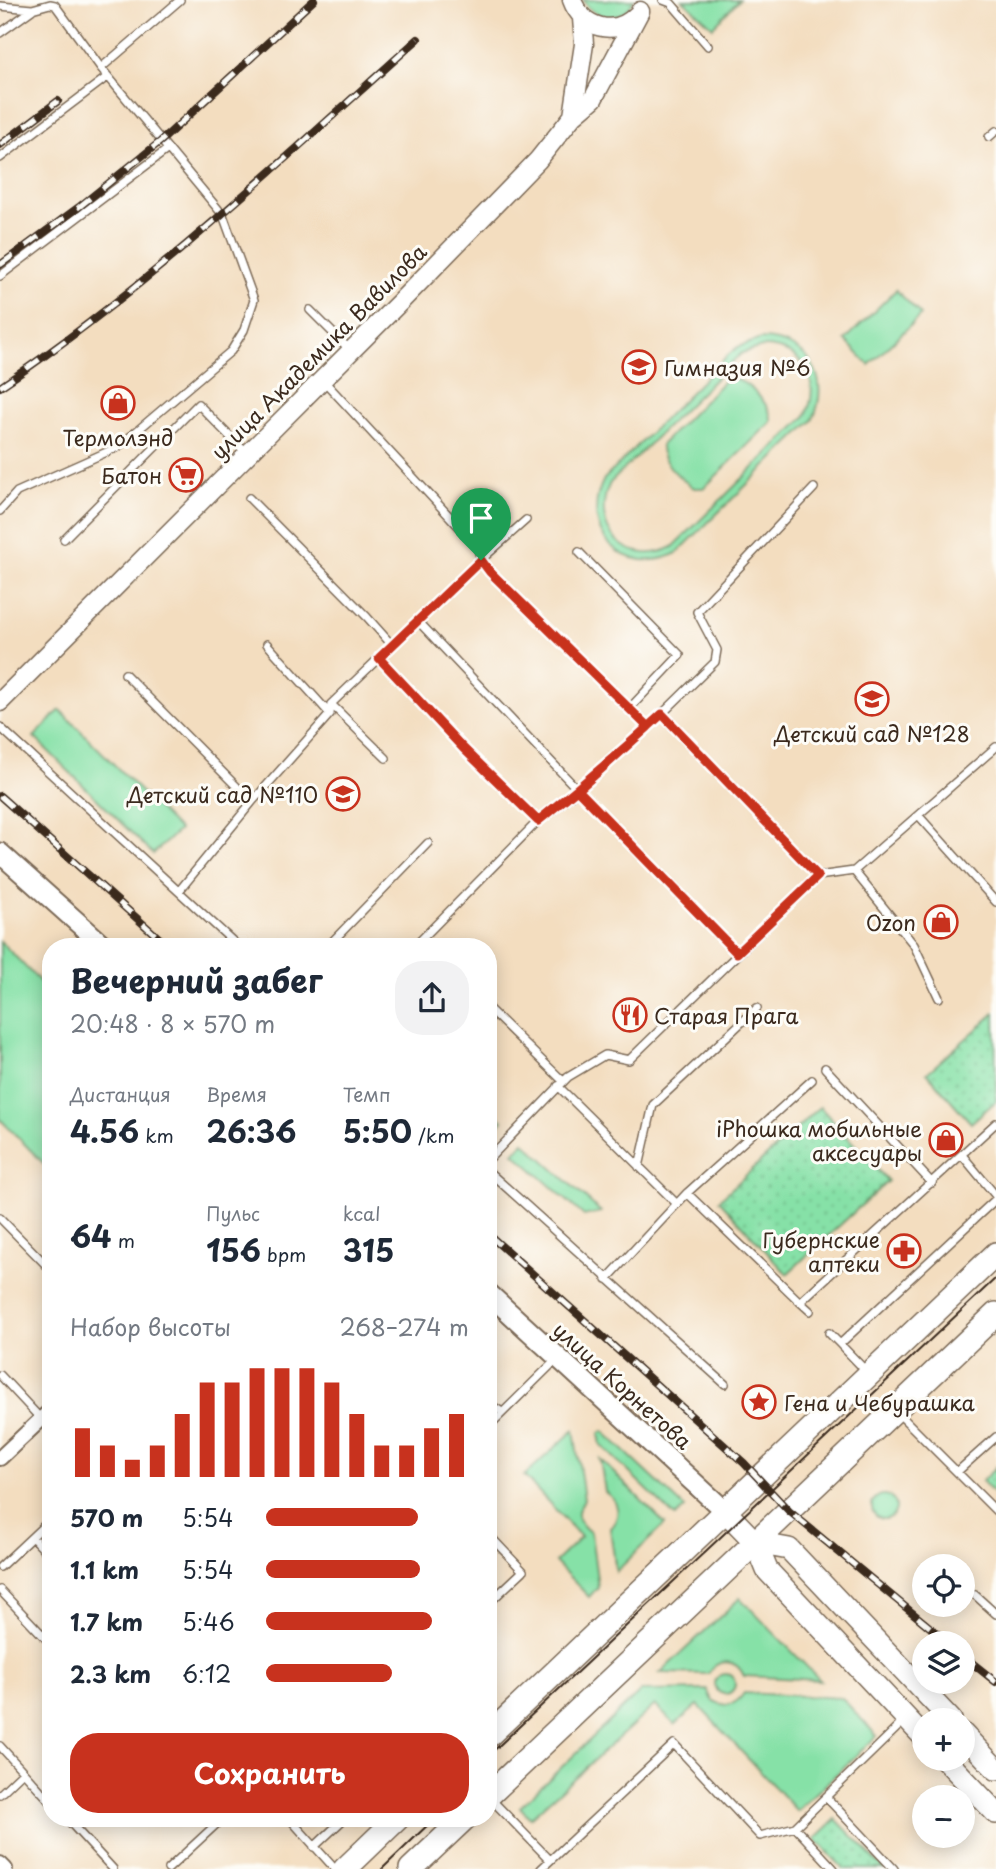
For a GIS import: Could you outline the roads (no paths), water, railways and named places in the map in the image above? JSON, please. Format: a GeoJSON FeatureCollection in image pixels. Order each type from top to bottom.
{"type":"FeatureCollection","features":[{"type":"Feature","properties":{"kind":"highway"},"geometry":{"type":"LineString","coordinates":[[497,1728],[996,1254]]}},
{"type":"Feature","properties":{"kind":"highway"},"geometry":{"type":"LineString","coordinates":[[497,1788],[996,1314]]}},
{"type":"Feature","properties":{"kind":"highway"},"geometry":{"type":"LineString","coordinates":[[345,1869],[389,1827]]}},
{"type":"Feature","properties":{"kind":"highway"},"geometry":{"type":"LineString","coordinates":[[411,1869],[455,1827]]}},
{"type":"Feature","properties":{"kind":"main road"},"geometry":{"type":"LineString","coordinates":[[0,853],[95,938]]}},
{"type":"Feature","properties":{"kind":"main road","name":"улица Корнетова"},"geometry":{"type":"LineString","coordinates":[[497,1301],[726,1513]]}},
{"type":"Feature","properties":{"kind":"main road"},"geometry":{"type":"LineString","coordinates":[[726,1513],[756,1543],[767,1570],[912,1724]]}},
{"type":"Feature","properties":{"kind":"main road"},"geometry":{"type":"LineString","coordinates":[[756,1543],[789,1549],[940,1708]]}},
{"type":"Feature","properties":{"kind":"main road"},"geometry":{"type":"LineString","coordinates":[[975,1747],[996,1769]]}},
{"type":"Feature","properties":{"kind":"main road"},"geometry":{"type":"LineString","coordinates":[[956,1771],[996,1813]]}},
{"type":"Feature","properties":{"kind":"street"},"geometry":{"type":"LineString","coordinates":[[573,7],[593,25],[606,28],[620,27],[631,21],[643,6]]}},
{"type":"Feature","properties":{"kind":"street","name":"улица Академика Вавилова"},"geometry":{"type":"LineString","coordinates":[[2,695],[323,380],[538,160],[573,116],[593,99],[643,6]]}},
{"type":"Feature","properties":{"kind":"street"},"geometry":{"type":"LineString","coordinates":[[573,7],[584,44],[573,116]]}},
{"type":"Feature","properties":{"kind":"street"},"geometry":{"type":"LineString","coordinates":[[0,1458],[42,1418]]}},
{"type":"Feature","properties":{"kind":"street"},"geometry":{"type":"LineString","coordinates":[[0,1864],[5,1869]]}},
{"type":"Feature","properties":{"kind":"lane"},"geometry":{"type":"LineString","coordinates":[[101,68],[180,0]]}},
{"type":"Feature","properties":{"kind":"lane"},"geometry":{"type":"LineString","coordinates":[[663,0],[671,3],[708,46]]}},
{"type":"Feature","properties":{"kind":"lane"},"geometry":{"type":"LineString","coordinates":[[0,33],[33,9],[55,5],[107,77],[223,215],[254,300],[244,330],[231,351],[118,447],[17,492],[0,511]]}},
{"type":"Feature","properties":{"kind":"lane"},"geometry":{"type":"LineString","coordinates":[[0,6],[33,9]]}},
{"type":"Feature","properties":{"kind":"lane"},"geometry":{"type":"LineString","coordinates":[[0,158],[107,77]]}},
{"type":"Feature","properties":{"kind":"lane"},"geometry":{"type":"LineString","coordinates":[[989,138],[996,131]]}},
{"type":"Feature","properties":{"kind":"lane"},"geometry":{"type":"LineString","coordinates":[[0,276],[168,149]]}},
{"type":"Feature","properties":{"kind":"lane"},"geometry":{"type":"LineString","coordinates":[[310,310],[352,351]]}},
{"type":"Feature","properties":{"kind":"lane"},"geometry":{"type":"LineString","coordinates":[[323,380],[477,546],[481,560],[490,572],[648,727]]}},
{"type":"Feature","properties":{"kind":"lane"},"geometry":{"type":"LineString","coordinates":[[64,539],[198,404],[247,455]]}},
{"type":"Feature","properties":{"kind":"lane"},"geometry":{"type":"LineString","coordinates":[[427,938],[538,821],[578,790],[715,662],[717,650],[697,612],[814,488]]}},
{"type":"Feature","properties":{"kind":"lane"},"geometry":{"type":"LineString","coordinates":[[249,498],[392,645]]}},
{"type":"Feature","properties":{"kind":"lane"},"geometry":{"type":"LineString","coordinates":[[179,891],[252,802],[330,714],[331,704],[526,520]]}},
{"type":"Feature","properties":{"kind":"lane"},"geometry":{"type":"LineString","coordinates":[[579,552],[680,655],[630,708]]}},
{"type":"Feature","properties":{"kind":"lane"},"geometry":{"type":"LineString","coordinates":[[418,621],[737,953]]}},
{"type":"Feature","properties":{"kind":"lane"},"geometry":{"type":"LineString","coordinates":[[267,644],[330,714]]}},
{"type":"Feature","properties":{"kind":"lane"},"geometry":{"type":"LineString","coordinates":[[379,658],[463,748],[538,821]]}},
{"type":"Feature","properties":{"kind":"lane"},"geometry":{"type":"LineString","coordinates":[[125,674],[252,802]]}},
{"type":"Feature","properties":{"kind":"lane"},"geometry":{"type":"LineString","coordinates":[[331,704],[386,758]]}},
{"type":"Feature","properties":{"kind":"lane"},"geometry":{"type":"LineString","coordinates":[[662,714],[818,876]]}},
{"type":"Feature","properties":{"kind":"lane"},"geometry":{"type":"LineString","coordinates":[[0,727],[229,938]]}},
{"type":"Feature","properties":{"kind":"lane"},"geometry":{"type":"LineString","coordinates":[[497,1151],[561,1083],[605,1055],[629,1060],[818,876],[854,871],[996,747]]}},
{"type":"Feature","properties":{"kind":"lane"},"geometry":{"type":"LineString","coordinates":[[919,816],[996,902]]}},
{"type":"Feature","properties":{"kind":"lane"},"geometry":{"type":"LineString","coordinates":[[336,938],[428,843]]}},
{"type":"Feature","properties":{"kind":"lane"},"geometry":{"type":"LineString","coordinates":[[854,871],[914,945],[939,998]]}},
{"type":"Feature","properties":{"kind":"lane"},"geometry":{"type":"LineString","coordinates":[[639,1167],[653,1105],[757,1008]]}},
{"type":"Feature","properties":{"kind":"lane"},"geometry":{"type":"LineString","coordinates":[[497,1017],[677,1205]]}},
{"type":"Feature","properties":{"kind":"lane"},"geometry":{"type":"LineString","coordinates":[[825,1068],[932,1183]]}},
{"type":"Feature","properties":{"kind":"lane"},"geometry":{"type":"LineString","coordinates":[[607,1279],[688,1193],[812,1080]]}},
{"type":"Feature","properties":{"kind":"lane"},"geometry":{"type":"LineString","coordinates":[[800,1302],[996,1123]]}},
{"type":"Feature","properties":{"kind":"lane"},"geometry":{"type":"LineString","coordinates":[[840,1344],[996,1197],[962,1155]]}},
{"type":"Feature","properties":{"kind":"lane"},"geometry":{"type":"LineString","coordinates":[[497,1179],[725,1384]]}},
{"type":"Feature","properties":{"kind":"lane"},"geometry":{"type":"LineString","coordinates":[[688,1193],[810,1311]]}},
{"type":"Feature","properties":{"kind":"lane"},"geometry":{"type":"LineString","coordinates":[[0,1218],[42,1261]]}},
{"type":"Feature","properties":{"kind":"lane"},"geometry":{"type":"LineString","coordinates":[[829,1333],[868,1374]]}},
{"type":"Feature","properties":{"kind":"lane"},"geometry":{"type":"LineString","coordinates":[[497,1417],[558,1358]]}},
{"type":"Feature","properties":{"kind":"lane"},"geometry":{"type":"LineString","coordinates":[[0,1376],[42,1411]]}},
{"type":"Feature","properties":{"kind":"lane"},"geometry":{"type":"LineString","coordinates":[[497,1409],[502,1412]]}},
{"type":"Feature","properties":{"kind":"lane"},"geometry":{"type":"LineString","coordinates":[[895,1410],[996,1511]]}},
{"type":"Feature","properties":{"kind":"lane"},"geometry":{"type":"LineString","coordinates":[[957,1472],[996,1437]]}},
{"type":"Feature","properties":{"kind":"lane"},"geometry":{"type":"LineString","coordinates":[[0,1567],[42,1528]]}},
{"type":"Feature","properties":{"kind":"lane"},"geometry":{"type":"LineString","coordinates":[[32,1537],[42,1548]]}},
{"type":"Feature","properties":{"kind":"lane"},"geometry":{"type":"LineString","coordinates":[[497,1544],[523,1571],[497,1596]]}},
{"type":"Feature","properties":{"kind":"lane"},"geometry":{"type":"LineString","coordinates":[[0,1590],[42,1634]]}},
{"type":"Feature","properties":{"kind":"lane"},"geometry":{"type":"LineString","coordinates":[[975,1595],[996,1614]]}},
{"type":"Feature","properties":{"kind":"lane"},"geometry":{"type":"LineString","coordinates":[[541,1869],[674,1744],[760,1836],[795,1827],[906,1718]]}},
{"type":"Feature","properties":{"kind":"lane"},"geometry":{"type":"LineString","coordinates":[[0,1746],[42,1792]]}},
{"type":"Feature","properties":{"kind":"lane"},"geometry":{"type":"LineString","coordinates":[[0,1794],[23,1772]]}},
{"type":"Feature","properties":{"kind":"lane"},"geometry":{"type":"LineString","coordinates":[[827,1798],[894,1869]]}},
{"type":"Feature","properties":{"kind":"lane"},"geometry":{"type":"LineString","coordinates":[[497,1805],[550,1860]]}},
{"type":"Feature","properties":{"kind":"lane"},"geometry":{"type":"LineString","coordinates":[[74,1827],[113,1869]]}},
{"type":"Feature","properties":{"kind":"lane"},"geometry":{"type":"LineString","coordinates":[[168,1869],[212,1827]]}},
{"type":"Feature","properties":{"kind":"lane"},"geometry":{"type":"LineString","coordinates":[[297,1827],[335,1869]]}},
{"type":"Feature","properties":{"kind":"lane"},"geometry":{"type":"LineString","coordinates":[[314,1847],[335,1827]]}},
{"type":"Feature","properties":{"kind":"lane"},"geometry":{"type":"LineString","coordinates":[[795,1827],[834,1869]]}},
{"type":"Feature","properties":{"kind":"tram line"},"geometry":{"type":"LineString","coordinates":[[497,1748],[996,1278]]}},
{"type":"Feature","properties":{"kind":"tram line"},"geometry":{"type":"LineString","coordinates":[[382,1869],[426,1827]]}},
{"type":"Feature","properties":{"kind":"railway"},"geometry":{"type":"LineString","coordinates":[[0,265],[79,207],[161,141],[314,0]]}},
{"type":"Feature","properties":{"kind":"railway"},"geometry":{"type":"LineString","coordinates":[[0,387],[56,348],[163,264],[418,39]]}},
{"type":"Feature","properties":{"kind":"railway"},"geometry":{"type":"LineString","coordinates":[[0,145],[58,101]]}},
{"type":"Feature","properties":{"kind":"railway"},"geometry":{"type":"LineString","coordinates":[[0,796],[159,938]]}},
{"type":"Feature","properties":{"kind":"railway"},"geometry":{"type":"LineString","coordinates":[[497,1242],[744,1463],[789,1511],[934,1631]]}},
{"type":"Feature","properties":{"kind":"railway"},"geometry":{"type":"LineString","coordinates":[[975,1665],[996,1682]]}},
{"type":"Feature","properties":{"kind":"place","name":"Гимназия №6"},"geometry":{"type":"Point","coordinates":[639,367]}},
{"type":"Feature","properties":{"kind":"place","name":"Термолэнд"},"geometry":{"type":"Point","coordinates":[118,403]}},
{"type":"Feature","properties":{"kind":"place","name":"Батон"},"geometry":{"type":"Point","coordinates":[186,475]}},
{"type":"Feature","properties":{"kind":"place","name":"Детский сад №128"},"geometry":{"type":"Point","coordinates":[872,699]}},
{"type":"Feature","properties":{"kind":"place","name":"Детский сад №110"},"geometry":{"type":"Point","coordinates":[343,794]}},
{"type":"Feature","properties":{"kind":"place","name":"Ozon"},"geometry":{"type":"Point","coordinates":[941,922]}},
{"type":"Feature","properties":{"kind":"place","name":"Старая Прага"},"geometry":{"type":"Point","coordinates":[630,1015]}},
{"type":"Feature","properties":{"kind":"place","name":"iPhoшка мобильные аксесуары"},"geometry":{"type":"Point","coordinates":[946,1140]}},
{"type":"Feature","properties":{"kind":"place","name":"Губернские аптеки"},"geometry":{"type":"Point","coordinates":[904,1251]}},
{"type":"Feature","properties":{"kind":"place","name":"Гена и Чебурашка"},"geometry":{"type":"Point","coordinates":[759,1402]}}]}
